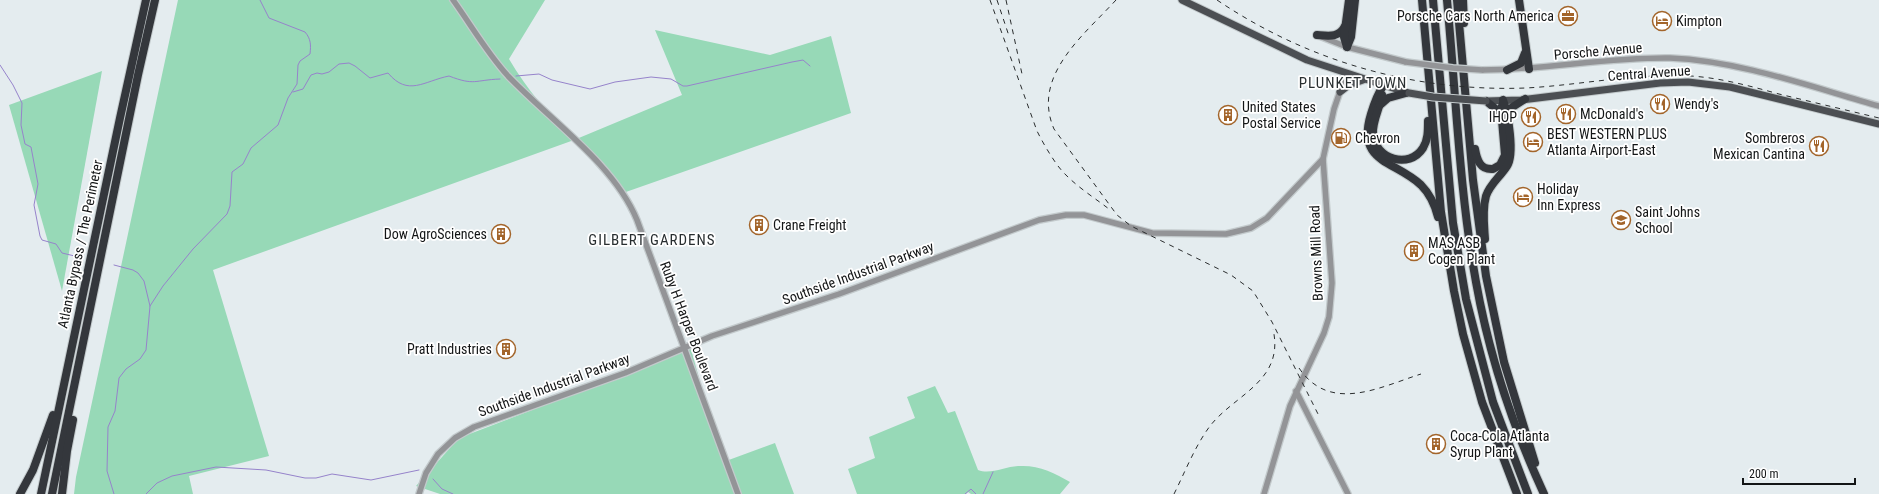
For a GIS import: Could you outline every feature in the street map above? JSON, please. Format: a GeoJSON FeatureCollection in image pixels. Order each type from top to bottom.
{"type":"FeatureCollection","features":[{"type":"Feature","properties":{"kind":"highway","name":"Atlanta Bypass / The Perimeter"},"geometry":{"type":"LineString","coordinates":[[41,494],[129,74],[146,0]]}},
{"type":"Feature","properties":{"kind":"highway","name":"Atlanta Bypass / The Perimeter"},"geometry":{"type":"LineString","coordinates":[[52,494],[138,75],[155,0]]}},
{"type":"Feature","properties":{"kind":"highway"},"geometry":{"type":"LineString","coordinates":[[1347,47],[1344,37],[1349,0]]}},
{"type":"Feature","properties":{"kind":"highway"},"geometry":{"type":"LineString","coordinates":[[1347,47],[1351,38],[1355,0]]}},
{"type":"Feature","properties":{"kind":"highway"},"geometry":{"type":"LineString","coordinates":[[1422,0],[1429,90],[1445,247]]}},
{"type":"Feature","properties":{"kind":"highway"},"geometry":{"type":"LineString","coordinates":[[1433,0],[1457,249],[1472,328],[1493,402],[1528,494]]}},
{"type":"Feature","properties":{"kind":"highway"},"geometry":{"type":"LineString","coordinates":[[1438,0],[1461,249],[1470,297],[1494,391],[1493,402]]}},
{"type":"Feature","properties":{"kind":"highway"},"geometry":{"type":"LineString","coordinates":[[1447,0],[1465,208],[1476,284],[1503,388],[1528,459],[1544,494]]}},
{"type":"Feature","properties":{"kind":"highway"},"geometry":{"type":"LineString","coordinates":[[1457,0],[1465,74]]}},
{"type":"Feature","properties":{"kind":"highway"},"geometry":{"type":"LineString","coordinates":[[1463,0],[1467,111],[1477,218],[1486,276],[1504,362],[1544,494]]}},
{"type":"Feature","properties":{"kind":"highway"},"geometry":{"type":"LineString","coordinates":[[1519,0],[1525,52],[1529,69]]}},
{"type":"Feature","properties":{"kind":"highway"},"geometry":{"type":"LineString","coordinates":[[1524,0],[1531,60],[1529,69]]}},
{"type":"Feature","properties":{"kind":"highway"},"geometry":{"type":"LineString","coordinates":[[1317,35],[1336,35],[1343,31],[1346,25]]}},
{"type":"Feature","properties":{"kind":"highway"},"geometry":{"type":"LineString","coordinates":[[1507,70],[1520,63],[1525,52]]}},
{"type":"Feature","properties":{"kind":"highway"},"geometry":{"type":"LineString","coordinates":[[1383,86],[1380,106],[1373,131],[1376,146],[1389,158],[1400,160],[1410,158],[1420,152],[1426,142],[1429,90]]}},
{"type":"Feature","properties":{"kind":"highway"},"geometry":{"type":"LineString","coordinates":[[1383,86],[1377,95],[1368,125],[1368,142],[1378,158],[1414,180],[1427,192],[1435,207],[1445,247],[1461,327],[1472,369],[1490,425],[1517,494]]}},
{"type":"Feature","properties":{"kind":"highway"},"geometry":{"type":"LineString","coordinates":[[1380,106],[1388,98],[1407,93]]}},
{"type":"Feature","properties":{"kind":"highway"},"geometry":{"type":"LineString","coordinates":[[1467,111],[1477,159],[1481,166],[1490,169],[1497,168],[1504,159],[1505,116],[1515,105],[1525,99]]}},
{"type":"Feature","properties":{"kind":"highway"},"geometry":{"type":"LineString","coordinates":[[1486,276],[1484,204],[1492,184],[1509,162],[1510,151],[1503,100]]}},
{"type":"Feature","properties":{"kind":"highway"},"geometry":{"type":"LineString","coordinates":[[1486,101],[1505,116]]}},
{"type":"Feature","properties":{"kind":"highway"},"geometry":{"type":"LineString","coordinates":[[20,494],[35,466],[62,394]]}},
{"type":"Feature","properties":{"kind":"highway"},"geometry":{"type":"LineString","coordinates":[[62,494],[67,451],[74,414],[72,402]]}},
{"type":"Feature","properties":{"kind":"main road","name":"Central Avenue"},"geometry":{"type":"LineString","coordinates":[[1182,0],[1185,3],[1199,7],[1287,52],[1363,80],[1407,93],[1432,97],[1486,101],[1525,99],[1671,82],[1703,83],[1730,87],[1879,124]]}},
{"type":"Feature","properties":{"kind":"main road"},"geometry":{"type":"LineString","coordinates":[[1195,0],[1199,7]]}},
{"type":"Feature","properties":{"kind":"main road"},"geometry":{"type":"LineString","coordinates":[[1340,92],[1350,85],[1363,80]]}},
{"type":"Feature","properties":{"kind":"street","name":"Ruby H Harper Boulevard"},"geometry":{"type":"LineString","coordinates":[[453,0],[508,75],[611,177],[627,199],[637,220],[738,494]]}},
{"type":"Feature","properties":{"kind":"street","name":"Porsche Avenue"},"geometry":{"type":"LineString","coordinates":[[1317,35],[1347,47],[1406,62],[1482,70],[1529,69],[1633,58],[1700,61],[1754,71],[1879,106]]}},
{"type":"Feature","properties":{"kind":"street","name":"Browns Mill Road"},"geometry":{"type":"LineString","coordinates":[[1264,494],[1284,421],[1296,391],[1324,333],[1332,300],[1323,159],[1346,74]]}},
{"type":"Feature","properties":{"kind":"street","name":"Southside Industrial Parkway"},"geometry":{"type":"LineString","coordinates":[[418,494],[432,462],[445,448],[464,432],[625,373],[684,347],[839,294],[969,245],[1051,217],[1084,215],[1152,233],[1226,234],[1244,231],[1267,218],[1323,159]]}},
{"type":"Feature","properties":{"kind":"street"},"geometry":{"type":"LineString","coordinates":[[1296,391],[1348,494]]}},
{"type":"Feature","properties":{"kind":"green space"},"geometry":{"type":"Polygon","coordinates":[[[178,0],[545,0],[509,59],[523,81],[539,101],[574,140],[213,270],[269,456],[189,476],[193,494],[74,494],[76,477],[178,0]]]}},
{"type":"Feature","properties":{"kind":"green space"},"geometry":{"type":"Polygon","coordinates":[[[655,30],[770,55],[831,36],[851,113],[623,193],[574,140],[682,95],[655,30]]]}},
{"type":"Feature","properties":{"kind":"green space"},"geometry":{"type":"Polygon","coordinates":[[[102,71],[62,291],[9,105],[102,71]]]}},
{"type":"Feature","properties":{"kind":"green space"},"geometry":{"type":"Polygon","coordinates":[[[691,349],[710,418],[726,461],[775,443],[794,494],[440,494],[416,486],[459,438],[691,349]]]}},
{"type":"Feature","properties":{"kind":"green space"},"geometry":{"type":"Polygon","coordinates":[[[935,386],[948,413],[955,411],[978,470],[993,471],[1015,466],[1027,466],[1040,468],[1070,482],[1060,494],[971,494],[968,492],[966,494],[857,494],[848,469],[875,458],[869,437],[915,418],[907,397],[935,386]]]}},
{"type":"Feature","properties":{"kind":"waterway"},"geometry":{"type":"LineString","coordinates":[[150,306],[163,286],[193,249],[227,214],[230,206],[232,172],[243,164],[251,148],[278,125],[288,98],[297,84],[298,65],[300,61],[310,54],[310,42],[305,32],[269,18],[260,0]]}},
{"type":"Feature","properties":{"kind":"waterway"},"geometry":{"type":"LineString","coordinates":[[516,76],[539,74],[552,80],[590,89],[615,82],[651,77],[671,79],[683,86],[687,86],[803,60],[810,66]]}},
{"type":"Feature","properties":{"kind":"waterway"},"geometry":{"type":"LineString","coordinates":[[293,92],[303,89],[311,75],[329,72],[339,64],[349,63],[370,78],[388,73],[395,80],[409,86],[424,84],[449,76],[470,82],[500,79]]}},
{"type":"Feature","properties":{"kind":"waterway"},"geometry":{"type":"LineString","coordinates":[[0,65],[13,85],[22,103],[21,125],[25,144],[31,147],[38,184],[34,205],[40,236],[42,240],[56,244],[62,253],[83,258]]}},
{"type":"Feature","properties":{"kind":"waterway"},"geometry":{"type":"LineString","coordinates":[[114,265],[133,270],[138,273],[144,281],[150,306],[146,350],[140,359],[126,369],[119,378],[115,411],[108,427],[107,471],[114,494]]}},
{"type":"Feature","properties":{"kind":"waterway"},"geometry":{"type":"LineString","coordinates":[[146,494],[157,483],[172,476],[216,467],[266,470],[305,478],[316,478],[332,474],[371,480],[419,470]]}},
{"type":"Feature","properties":{"kind":"waterway"},"geometry":{"type":"LineString","coordinates":[[983,494],[993,472]]}},
{"type":"Feature","properties":{"kind":"waterway"},"geometry":{"type":"LineString","coordinates":[[433,479],[442,489],[453,494]]}},
{"type":"Feature","properties":{"kind":"waterway"},"geometry":{"type":"LineString","coordinates":[[965,494],[971,489],[976,494]]}},
{"type":"Feature","properties":{"kind":"railway"},"geometry":{"type":"LineString","coordinates":[[990,0],[1037,131],[1044,144],[1052,158],[1063,172],[1082,189],[1109,209]]}},
{"type":"Feature","properties":{"kind":"railway"},"geometry":{"type":"LineString","coordinates":[[997,0],[1009,36]]}},
{"type":"Feature","properties":{"kind":"railway"},"geometry":{"type":"LineString","coordinates":[[1006,0],[1022,74]]}},
{"type":"Feature","properties":{"kind":"railway"},"geometry":{"type":"LineString","coordinates":[[1116,0],[1076,42],[1064,58],[1055,74],[1049,91],[1049,110],[1054,129],[1117,215],[1131,226],[1231,275],[1253,291],[1272,322],[1318,414]]}},
{"type":"Feature","properties":{"kind":"railway"},"geometry":{"type":"LineString","coordinates":[[1217,0],[1252,22],[1288,40],[1326,56],[1364,69],[1404,78],[1444,85],[1485,88],[1526,88],[1650,76],[1691,76],[1735,83],[1879,118]]}},
{"type":"Feature","properties":{"kind":"railway"},"geometry":{"type":"LineString","coordinates":[[1174,494],[1195,451],[1210,426],[1265,374],[1272,362],[1275,347],[1273,329]]}},
{"type":"Feature","properties":{"kind":"railway"},"geometry":{"type":"LineString","coordinates":[[1299,368],[1311,382],[1325,390],[1340,394],[1373,390],[1421,374]]}},
{"type":"Feature","properties":{"kind":"place","name":"Porsche Cars North America"},"geometry":{"type":"Point","coordinates":[1568,16]}},
{"type":"Feature","properties":{"kind":"place","name":"Kimpton"},"geometry":{"type":"Point","coordinates":[1662,21]}},
{"type":"Feature","properties":{"kind":"place","name":"Wendy's"},"geometry":{"type":"Point","coordinates":[1660,104]}},
{"type":"Feature","properties":{"kind":"place","name":"McDonald's"},"geometry":{"type":"Point","coordinates":[1566,114]}},
{"type":"Feature","properties":{"kind":"place","name":"United States Postal Service"},"geometry":{"type":"Point","coordinates":[1228,115]}},
{"type":"Feature","properties":{"kind":"place","name":"IHOP"},"geometry":{"type":"Point","coordinates":[1531,117]}},
{"type":"Feature","properties":{"kind":"place","name":"Chevron"},"geometry":{"type":"Point","coordinates":[1341,138]}},
{"type":"Feature","properties":{"kind":"place","name":"BEST WESTERN PLUS Atlanta Airport-East"},"geometry":{"type":"Point","coordinates":[1533,142]}},
{"type":"Feature","properties":{"kind":"place","name":"Sombreros Mexican Cantina"},"geometry":{"type":"Point","coordinates":[1819,146]}},
{"type":"Feature","properties":{"kind":"place","name":"Holiday Inn Express"},"geometry":{"type":"Point","coordinates":[1523,197]}},
{"type":"Feature","properties":{"kind":"place","name":"Saint Johns School"},"geometry":{"type":"Point","coordinates":[1621,220]}},
{"type":"Feature","properties":{"kind":"place","name":"Crane Freight"},"geometry":{"type":"Point","coordinates":[759,225]}},
{"type":"Feature","properties":{"kind":"place","name":"Dow AgroSciences"},"geometry":{"type":"Point","coordinates":[501,234]}},
{"type":"Feature","properties":{"kind":"place","name":"MAS ASB Cogen Plant"},"geometry":{"type":"Point","coordinates":[1414,251]}},
{"type":"Feature","properties":{"kind":"place","name":"Pratt Industries"},"geometry":{"type":"Point","coordinates":[506,349]}},
{"type":"Feature","properties":{"kind":"place","name":"Coca-Cola Atlanta Syrup Plant"},"geometry":{"type":"Point","coordinates":[1436,444]}},
{"type":"Feature","properties":{"kind":"district","name":"PLUNKET TOWN"},"geometry":{"type":"Point","coordinates":[1353,83]}},
{"type":"Feature","properties":{"kind":"district","name":"GILBERT GARDENS"},"geometry":{"type":"Point","coordinates":[652,240]}}]}
